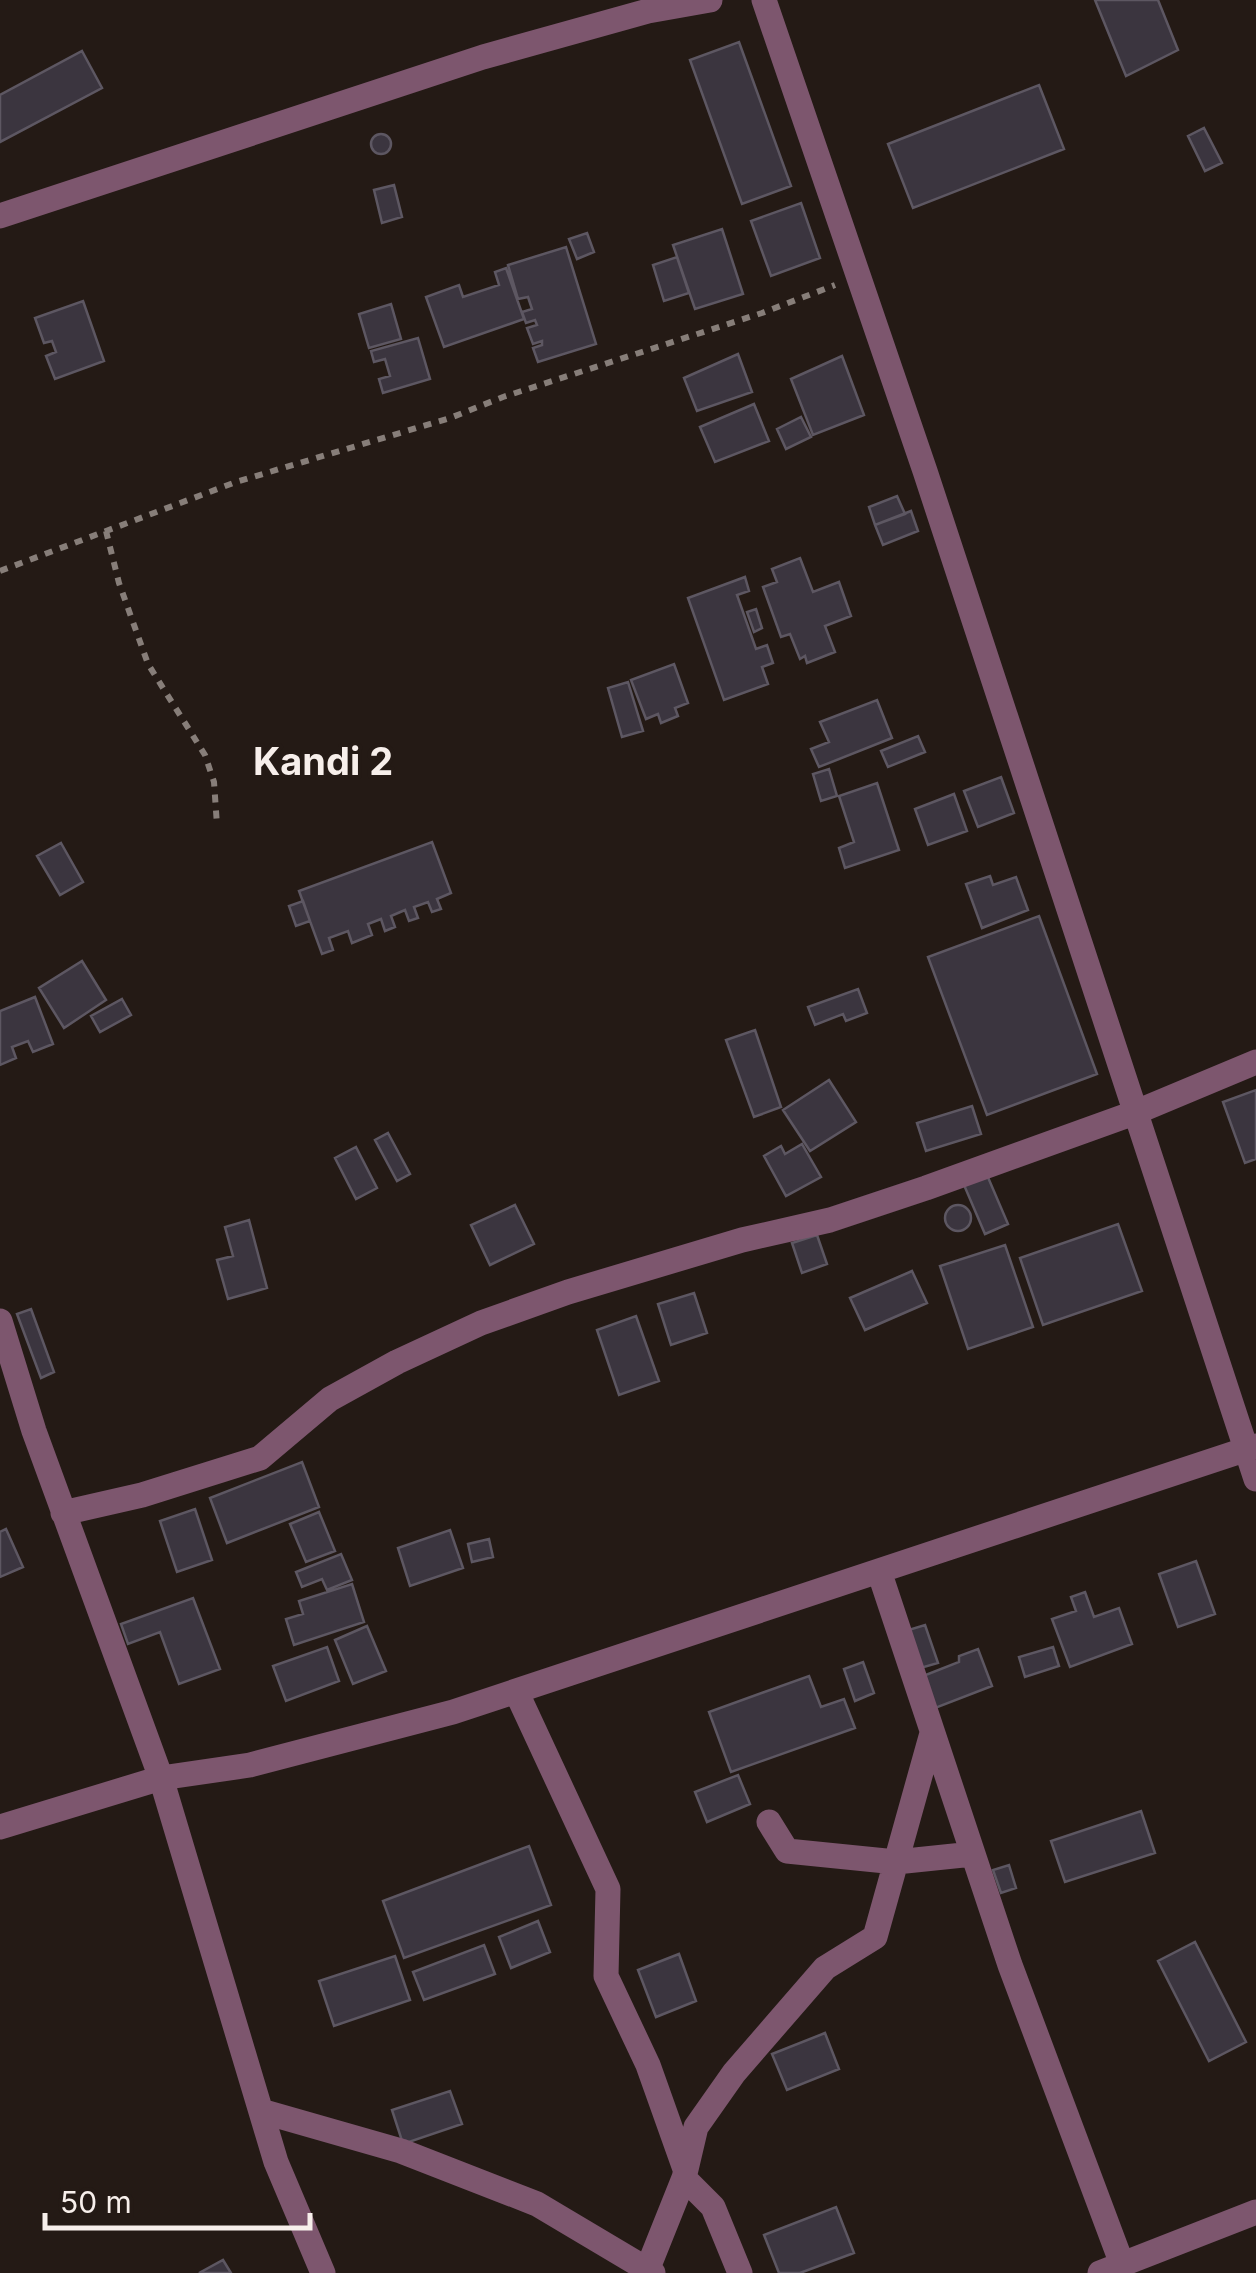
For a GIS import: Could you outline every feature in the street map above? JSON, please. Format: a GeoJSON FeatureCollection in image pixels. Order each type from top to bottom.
{"type":"FeatureCollection","features":[{"type":"Feature","properties":{"kind":"street"},"geometry":{"type":"LineString","coordinates":[[0,216],[484,57],[648,12],[710,0]]}},
{"type":"Feature","properties":{"kind":"street"},"geometry":{"type":"LineString","coordinates":[[764,0],[859,275],[1134,1113],[1251,1448],[1256,1478]]}},
{"type":"Feature","properties":{"kind":"street"},"geometry":{"type":"LineString","coordinates":[[64,1512],[142,1495],[260,1458],[330,1399],[397,1362],[482,1323],[568,1292],[742,1240],[830,1220],[1134,1113],[1256,1062]]}},
{"type":"Feature","properties":{"kind":"street"},"geometry":{"type":"LineString","coordinates":[[0,1322],[160,1778],[276,2162],[323,2273]]}},
{"type":"Feature","properties":{"kind":"street"},"geometry":{"type":"LineString","coordinates":[[0,1827],[160,1778],[250,1765],[454,1712],[1251,1448]]}},
{"type":"Feature","properties":{"kind":"street"},"geometry":{"type":"LineString","coordinates":[[879,1571],[1111,2269],[1256,2212]]}},
{"type":"Feature","properties":{"kind":"street"},"geometry":{"type":"LineString","coordinates":[[516,1691],[608,1889],[606,1976],[648,2065],[684,2173],[714,2207],[740,2273]]}},
{"type":"Feature","properties":{"kind":"street"},"geometry":{"type":"LineString","coordinates":[[261,2112],[401,2151],[537,2204],[649,2272],[696,2127],[734,2073],[826,1968],[875,1938],[932,1733]]}},
{"type":"Feature","properties":{"kind":"street"},"geometry":{"type":"LineString","coordinates":[[770,1822],[787,1852],[896,1862],[972,1854]]}},
{"type":"Feature","properties":{"kind":"path"},"geometry":{"type":"LineString","coordinates":[[0,571],[236,482],[450,418],[504,396],[762,313],[859,275]]}},
{"type":"Feature","properties":{"kind":"path"},"geometry":{"type":"LineString","coordinates":[[106,531],[119,584],[148,664],[206,755],[214,782],[218,825]]}},
{"type":"Feature","properties":{"kind":"building"},"geometry":{"type":"Polygon","coordinates":[[[1095,0],[1158,0],[1178,50],[1126,76],[1095,0]]]}},
{"type":"Feature","properties":{"kind":"building"},"geometry":{"type":"Polygon","coordinates":[[[739,42],[791,186],[742,204],[690,60],[739,42]]]}},
{"type":"Feature","properties":{"kind":"building"},"geometry":{"type":"Polygon","coordinates":[[[82,51],[102,88],[0,142],[0,95],[82,51]]]}},
{"type":"Feature","properties":{"kind":"building"},"geometry":{"type":"Polygon","coordinates":[[[1039,85],[1064,149],[913,208],[888,144],[1039,85]]]}},
{"type":"Feature","properties":{"kind":"building"},"geometry":{"type":"Polygon","coordinates":[[[1204,128],[1222,163],[1205,171],[1188,136],[1204,128]]]}},
{"type":"Feature","properties":{"kind":"building"},"geometry":{"type":"Polygon","coordinates":[[[381,134],[391,144],[381,154],[371,144],[381,134]]]}},
{"type":"Feature","properties":{"kind":"building"},"geometry":{"type":"Polygon","coordinates":[[[394,185],[402,217],[382,223],[374,190],[394,185]]]}},
{"type":"Feature","properties":{"kind":"building"},"geometry":{"type":"Polygon","coordinates":[[[801,203],[820,258],[771,276],[751,221],[801,203]]]}},
{"type":"Feature","properties":{"kind":"building"},"geometry":{"type":"Polygon","coordinates":[[[722,229],[743,294],[695,309],[673,245],[722,229]]]}},
{"type":"Feature","properties":{"kind":"building"},"geometry":{"type":"Polygon","coordinates":[[[587,233],[594,252],[577,259],[569,239],[587,233]]]}},
{"type":"Feature","properties":{"kind":"building"},"geometry":{"type":"Polygon","coordinates":[[[566,247],[596,344],[538,362],[533,348],[542,345],[542,341],[533,344],[527,328],[537,325],[535,320],[526,323],[522,312],[532,309],[528,297],[518,299],[508,265],[566,247]]]}},
{"type":"Feature","properties":{"kind":"building"},"geometry":{"type":"Polygon","coordinates":[[[677,257],[689,293],[664,301],[653,265],[677,257]]]}},
{"type":"Feature","properties":{"kind":"building"},"geometry":{"type":"Polygon","coordinates":[[[506,268],[524,319],[444,347],[426,297],[459,285],[463,297],[499,285],[495,272],[506,268]]]}},
{"type":"Feature","properties":{"kind":"building"},"geometry":{"type":"Polygon","coordinates":[[[83,301],[104,361],[55,379],[46,356],[56,352],[52,341],[44,343],[35,318],[83,301]]]}},
{"type":"Feature","properties":{"kind":"building"},"geometry":{"type":"Polygon","coordinates":[[[391,304],[401,339],[369,348],[359,314],[391,304]]]}},
{"type":"Feature","properties":{"kind":"building"},"geometry":{"type":"Polygon","coordinates":[[[418,338],[430,379],[383,393],[379,379],[390,376],[385,359],[374,362],[371,351],[418,338]]]}},
{"type":"Feature","properties":{"kind":"building"},"geometry":{"type":"Polygon","coordinates":[[[738,354],[752,392],[697,411],[684,378],[738,354]]]}},
{"type":"Feature","properties":{"kind":"building"},"geometry":{"type":"Polygon","coordinates":[[[842,356],[864,415],[813,435],[791,379],[842,356]]]}},
{"type":"Feature","properties":{"kind":"building"},"geometry":{"type":"Polygon","coordinates":[[[754,404],[769,441],[715,462],[700,427],[754,404]]]}},
{"type":"Feature","properties":{"kind":"building"},"geometry":{"type":"Polygon","coordinates":[[[801,417],[811,437],[786,449],[777,429],[801,417]]]}},
{"type":"Feature","properties":{"kind":"building"},"geometry":{"type":"Polygon","coordinates":[[[897,496],[905,514],[875,525],[869,507],[897,496]]]}},
{"type":"Feature","properties":{"kind":"building"},"geometry":{"type":"Polygon","coordinates":[[[911,511],[918,531],[883,545],[875,525],[911,511]]]}},
{"type":"Feature","properties":{"kind":"building"},"geometry":{"type":"Polygon","coordinates":[[[800,558],[813,592],[839,582],[851,616],[825,626],[835,652],[807,663],[805,656],[800,659],[790,634],[781,637],[763,587],[777,582],[772,569],[800,558]]]}},
{"type":"Feature","properties":{"kind":"building"},"geometry":{"type":"Polygon","coordinates":[[[745,577],[749,591],[737,595],[756,649],[767,645],[773,663],[762,667],[768,684],[724,700],[688,598],[745,577]]]}},
{"type":"Feature","properties":{"kind":"building"},"geometry":{"type":"Polygon","coordinates":[[[756,609],[762,628],[754,632],[747,612],[756,609]]]}},
{"type":"Feature","properties":{"kind":"building"},"geometry":{"type":"Polygon","coordinates":[[[674,664],[688,703],[675,708],[678,716],[661,723],[658,714],[646,719],[631,680],[674,664]]]}},
{"type":"Feature","properties":{"kind":"building"},"geometry":{"type":"Polygon","coordinates":[[[628,682],[643,731],[622,737],[608,688],[628,682]]]}},
{"type":"Feature","properties":{"kind":"building"},"geometry":{"type":"Polygon","coordinates":[[[877,700],[892,738],[819,767],[811,749],[829,742],[820,722],[877,700]]]}},
{"type":"Feature","properties":{"kind":"building"},"geometry":{"type":"Polygon","coordinates":[[[918,736],[925,752],[888,767],[881,751],[918,736]]]}},
{"type":"Feature","properties":{"kind":"building"},"geometry":{"type":"Polygon","coordinates":[[[829,769],[837,796],[821,801],[813,774],[829,769]]]}},
{"type":"Feature","properties":{"kind":"building"},"geometry":{"type":"Polygon","coordinates":[[[1001,777],[1014,813],[978,827],[964,791],[1001,777]]]}},
{"type":"Feature","properties":{"kind":"building"},"geometry":{"type":"Polygon","coordinates":[[[877,783],[899,850],[845,868],[839,848],[854,842],[839,796],[877,783]]]}},
{"type":"Feature","properties":{"kind":"building"},"geometry":{"type":"Polygon","coordinates":[[[954,794],[967,831],[928,845],[915,809],[954,794]]]}},
{"type":"Feature","properties":{"kind":"building"},"geometry":{"type":"Polygon","coordinates":[[[432,842],[451,893],[437,899],[441,909],[432,912],[428,902],[414,907],[418,918],[409,921],[405,910],[391,916],[395,927],[385,931],[381,919],[368,924],[372,935],[352,943],[348,931],[329,938],[333,950],[322,954],[299,891],[432,842]]]}},
{"type":"Feature","properties":{"kind":"building"},"geometry":{"type":"Polygon","coordinates":[[[61,843],[83,882],[60,895],[37,856],[61,843]]]}},
{"type":"Feature","properties":{"kind":"building"},"geometry":{"type":"Polygon","coordinates":[[[990,876],[993,885],[1016,877],[1028,910],[982,928],[966,884],[990,876]]]}},
{"type":"Feature","properties":{"kind":"building"},"geometry":{"type":"Polygon","coordinates":[[[303,901],[310,921],[296,926],[289,906],[303,901]]]}},
{"type":"Feature","properties":{"kind":"building"},"geometry":{"type":"Polygon","coordinates":[[[1039,916],[1097,1074],[987,1115],[928,957],[1039,916]]]}},
{"type":"Feature","properties":{"kind":"building"},"geometry":{"type":"Polygon","coordinates":[[[82,961],[106,1000],[64,1028],[39,988],[82,961]]]}},
{"type":"Feature","properties":{"kind":"building"},"geometry":{"type":"Polygon","coordinates":[[[858,989],[867,1013],[846,1021],[843,1014],[815,1025],[808,1007],[858,989]]]}},
{"type":"Feature","properties":{"kind":"building"},"geometry":{"type":"Polygon","coordinates":[[[35,997],[53,1044],[33,1052],[28,1041],[12,1047],[16,1058],[0,1065],[0,1011],[35,997]]]}},
{"type":"Feature","properties":{"kind":"building"},"geometry":{"type":"Polygon","coordinates":[[[122,999],[131,1015],[100,1032],[91,1016],[122,999]]]}},
{"type":"Feature","properties":{"kind":"building"},"geometry":{"type":"Polygon","coordinates":[[[755,1030],[781,1107],[754,1117],[726,1040],[755,1030]]]}},
{"type":"Feature","properties":{"kind":"building"},"geometry":{"type":"Polygon","coordinates":[[[829,1080],[856,1122],[810,1151],[783,1110],[829,1080]]]}},
{"type":"Feature","properties":{"kind":"building"},"geometry":{"type":"Polygon","coordinates":[[[1256,1090],[1256,1159],[1245,1163],[1223,1102],[1256,1090]]]}},
{"type":"Feature","properties":{"kind":"building"},"geometry":{"type":"Polygon","coordinates":[[[972,1106],[981,1134],[926,1151],[917,1123],[972,1106]]]}},
{"type":"Feature","properties":{"kind":"building"},"geometry":{"type":"Polygon","coordinates":[[[388,1133],[410,1174],[397,1181],[375,1140],[388,1133]]]}},
{"type":"Feature","properties":{"kind":"building"},"geometry":{"type":"Polygon","coordinates":[[[802,1144],[821,1177],[786,1196],[764,1156],[781,1146],[785,1154],[802,1144]]]}},
{"type":"Feature","properties":{"kind":"building"},"geometry":{"type":"Polygon","coordinates":[[[356,1147],[377,1188],[356,1199],[335,1158],[356,1147]]]}},
{"type":"Feature","properties":{"kind":"building"},"geometry":{"type":"Polygon","coordinates":[[[987,1175],[1008,1224],[985,1234],[964,1185],[987,1175]]]}},
{"type":"Feature","properties":{"kind":"building"},"geometry":{"type":"Polygon","coordinates":[[[515,1205],[534,1244],[490,1265],[471,1225],[515,1205]]]}},
{"type":"Feature","properties":{"kind":"building"},"geometry":{"type":"Polygon","coordinates":[[[958,1205],[967,1209],[971,1218],[967,1227],[958,1231],[949,1227],[945,1218],[949,1209],[958,1205]]]}},
{"type":"Feature","properties":{"kind":"building"},"geometry":{"type":"Polygon","coordinates":[[[249,1220],[267,1288],[228,1299],[217,1260],[233,1256],[225,1227],[249,1220]]]}},
{"type":"Feature","properties":{"kind":"building"},"geometry":{"type":"Polygon","coordinates":[[[1118,1224],[1142,1291],[1043,1325],[1020,1258],[1118,1224]]]}},
{"type":"Feature","properties":{"kind":"building"},"geometry":{"type":"Polygon","coordinates":[[[817,1235],[827,1264],[802,1273],[792,1243],[817,1235]]]}},
{"type":"Feature","properties":{"kind":"building"},"geometry":{"type":"Polygon","coordinates":[[[1005,1245],[1033,1327],[968,1349],[940,1266],[1005,1245]]]}},
{"type":"Feature","properties":{"kind":"building"},"geometry":{"type":"Polygon","coordinates":[[[912,1271],[927,1303],[865,1330],[850,1298],[912,1271]]]}},
{"type":"Feature","properties":{"kind":"building"},"geometry":{"type":"Polygon","coordinates":[[[694,1293],[707,1333],[671,1345],[658,1304],[694,1293]]]}},
{"type":"Feature","properties":{"kind":"building"},"geometry":{"type":"Polygon","coordinates":[[[31,1309],[54,1372],[41,1378],[17,1314],[31,1309]]]}},
{"type":"Feature","properties":{"kind":"building"},"geometry":{"type":"Polygon","coordinates":[[[636,1316],[659,1381],[619,1395],[597,1330],[636,1316]]]}},
{"type":"Feature","properties":{"kind":"building"},"geometry":{"type":"Polygon","coordinates":[[[302,1462],[319,1507],[227,1543],[210,1498],[302,1462]]]}},
{"type":"Feature","properties":{"kind":"building"},"geometry":{"type":"Polygon","coordinates":[[[195,1509],[212,1560],[177,1572],[160,1521],[195,1509]]]}},
{"type":"Feature","properties":{"kind":"building"},"geometry":{"type":"Polygon","coordinates":[[[319,1512],[335,1551],[306,1562],[290,1524],[319,1512]]]}},
{"type":"Feature","properties":{"kind":"building"},"geometry":{"type":"Polygon","coordinates":[[[6,1529],[23,1567],[0,1577],[0,1532],[6,1529]]]}},
{"type":"Feature","properties":{"kind":"building"},"geometry":{"type":"Polygon","coordinates":[[[450,1530],[463,1568],[410,1586],[398,1548],[450,1530]]]}},
{"type":"Feature","properties":{"kind":"building"},"geometry":{"type":"Polygon","coordinates":[[[489,1539],[493,1557],[472,1562],[468,1544],[489,1539]]]}},
{"type":"Feature","properties":{"kind":"building"},"geometry":{"type":"Polygon","coordinates":[[[341,1554],[352,1580],[327,1590],[322,1579],[302,1587],[296,1572],[341,1554]]]}},
{"type":"Feature","properties":{"kind":"building"},"geometry":{"type":"Polygon","coordinates":[[[1196,1561],[1215,1614],[1178,1627],[1159,1574],[1196,1561]]]}},
{"type":"Feature","properties":{"kind":"building"},"geometry":{"type":"Polygon","coordinates":[[[352,1584],[364,1622],[294,1645],[286,1619],[303,1614],[299,1601],[352,1584]]]}},
{"type":"Feature","properties":{"kind":"building"},"geometry":{"type":"Polygon","coordinates":[[[1085,1592],[1094,1617],[1119,1608],[1132,1644],[1070,1667],[1052,1619],[1076,1611],[1071,1597],[1085,1592]]]}},
{"type":"Feature","properties":{"kind":"building"},"geometry":{"type":"Polygon","coordinates":[[[193,1598],[220,1669],[179,1684],[160,1632],[128,1644],[121,1624],[193,1598]]]}},
{"type":"Feature","properties":{"kind":"building"},"geometry":{"type":"Polygon","coordinates":[[[925,1625],[938,1663],[917,1669],[905,1631],[925,1625]]]}},
{"type":"Feature","properties":{"kind":"building"},"geometry":{"type":"Polygon","coordinates":[[[367,1626],[386,1671],[353,1684],[335,1640],[367,1626]]]}},
{"type":"Feature","properties":{"kind":"building"},"geometry":{"type":"Polygon","coordinates":[[[327,1647],[339,1681],[286,1701],[273,1666],[327,1647]]]}},
{"type":"Feature","properties":{"kind":"building"},"geometry":{"type":"Polygon","coordinates":[[[1053,1647],[1059,1666],[1025,1677],[1019,1657],[1053,1647]]]}},
{"type":"Feature","properties":{"kind":"building"},"geometry":{"type":"Polygon","coordinates":[[[978,1649],[992,1686],[930,1710],[918,1678],[959,1662],[959,1656],[978,1649]]]}},
{"type":"Feature","properties":{"kind":"building"},"geometry":{"type":"Polygon","coordinates":[[[863,1662],[874,1693],[855,1701],[844,1669],[863,1662]]]}},
{"type":"Feature","properties":{"kind":"building"},"geometry":{"type":"Polygon","coordinates":[[[809,1676],[821,1707],[844,1699],[855,1728],[731,1772],[709,1712],[809,1676]]]}},
{"type":"Feature","properties":{"kind":"building"},"geometry":{"type":"Polygon","coordinates":[[[738,1775],[750,1804],[707,1822],[695,1792],[738,1775]]]}},
{"type":"Feature","properties":{"kind":"building"},"geometry":{"type":"Polygon","coordinates":[[[1141,1811],[1155,1853],[1065,1882],[1051,1841],[1141,1811]]]}},
{"type":"Feature","properties":{"kind":"building"},"geometry":{"type":"Polygon","coordinates":[[[529,1846],[551,1905],[404,1958],[383,1901],[529,1846]]]}},
{"type":"Feature","properties":{"kind":"building"},"geometry":{"type":"Polygon","coordinates":[[[1009,1865],[1016,1888],[1001,1893],[993,1870],[1009,1865]]]}},
{"type":"Feature","properties":{"kind":"building"},"geometry":{"type":"Polygon","coordinates":[[[538,1921],[550,1952],[511,1968],[499,1937],[538,1921]]]}},
{"type":"Feature","properties":{"kind":"building"},"geometry":{"type":"Polygon","coordinates":[[[1195,1942],[1246,2042],[1209,2061],[1158,1961],[1195,1942]]]}},
{"type":"Feature","properties":{"kind":"building"},"geometry":{"type":"Polygon","coordinates":[[[484,1945],[495,1974],[424,2000],[413,1972],[484,1945]]]}},
{"type":"Feature","properties":{"kind":"building"},"geometry":{"type":"Polygon","coordinates":[[[679,1954],[696,2001],[656,2017],[638,1970],[679,1954]]]}},
{"type":"Feature","properties":{"kind":"building"},"geometry":{"type":"Polygon","coordinates":[[[395,1956],[410,2000],[334,2026],[319,1981],[395,1956]]]}},
{"type":"Feature","properties":{"kind":"building"},"geometry":{"type":"Polygon","coordinates":[[[825,2033],[839,2069],[787,2090],[772,2054],[825,2033]]]}},
{"type":"Feature","properties":{"kind":"building"},"geometry":{"type":"Polygon","coordinates":[[[450,2091],[462,2124],[403,2144],[392,2110],[450,2091]]]}},
{"type":"Feature","properties":{"kind":"building"},"geometry":{"type":"Polygon","coordinates":[[[836,2207],[854,2253],[800,2273],[779,2273],[764,2235],[836,2207]]]}},
{"type":"Feature","properties":{"kind":"building"},"geometry":{"type":"Polygon","coordinates":[[[223,2260],[231,2273],[199,2273],[223,2260]]]}},
{"type":"Feature","properties":{"kind":"district","name":"Kandi 2"},"geometry":{"type":"Point","coordinates":[323,761]}}]}
